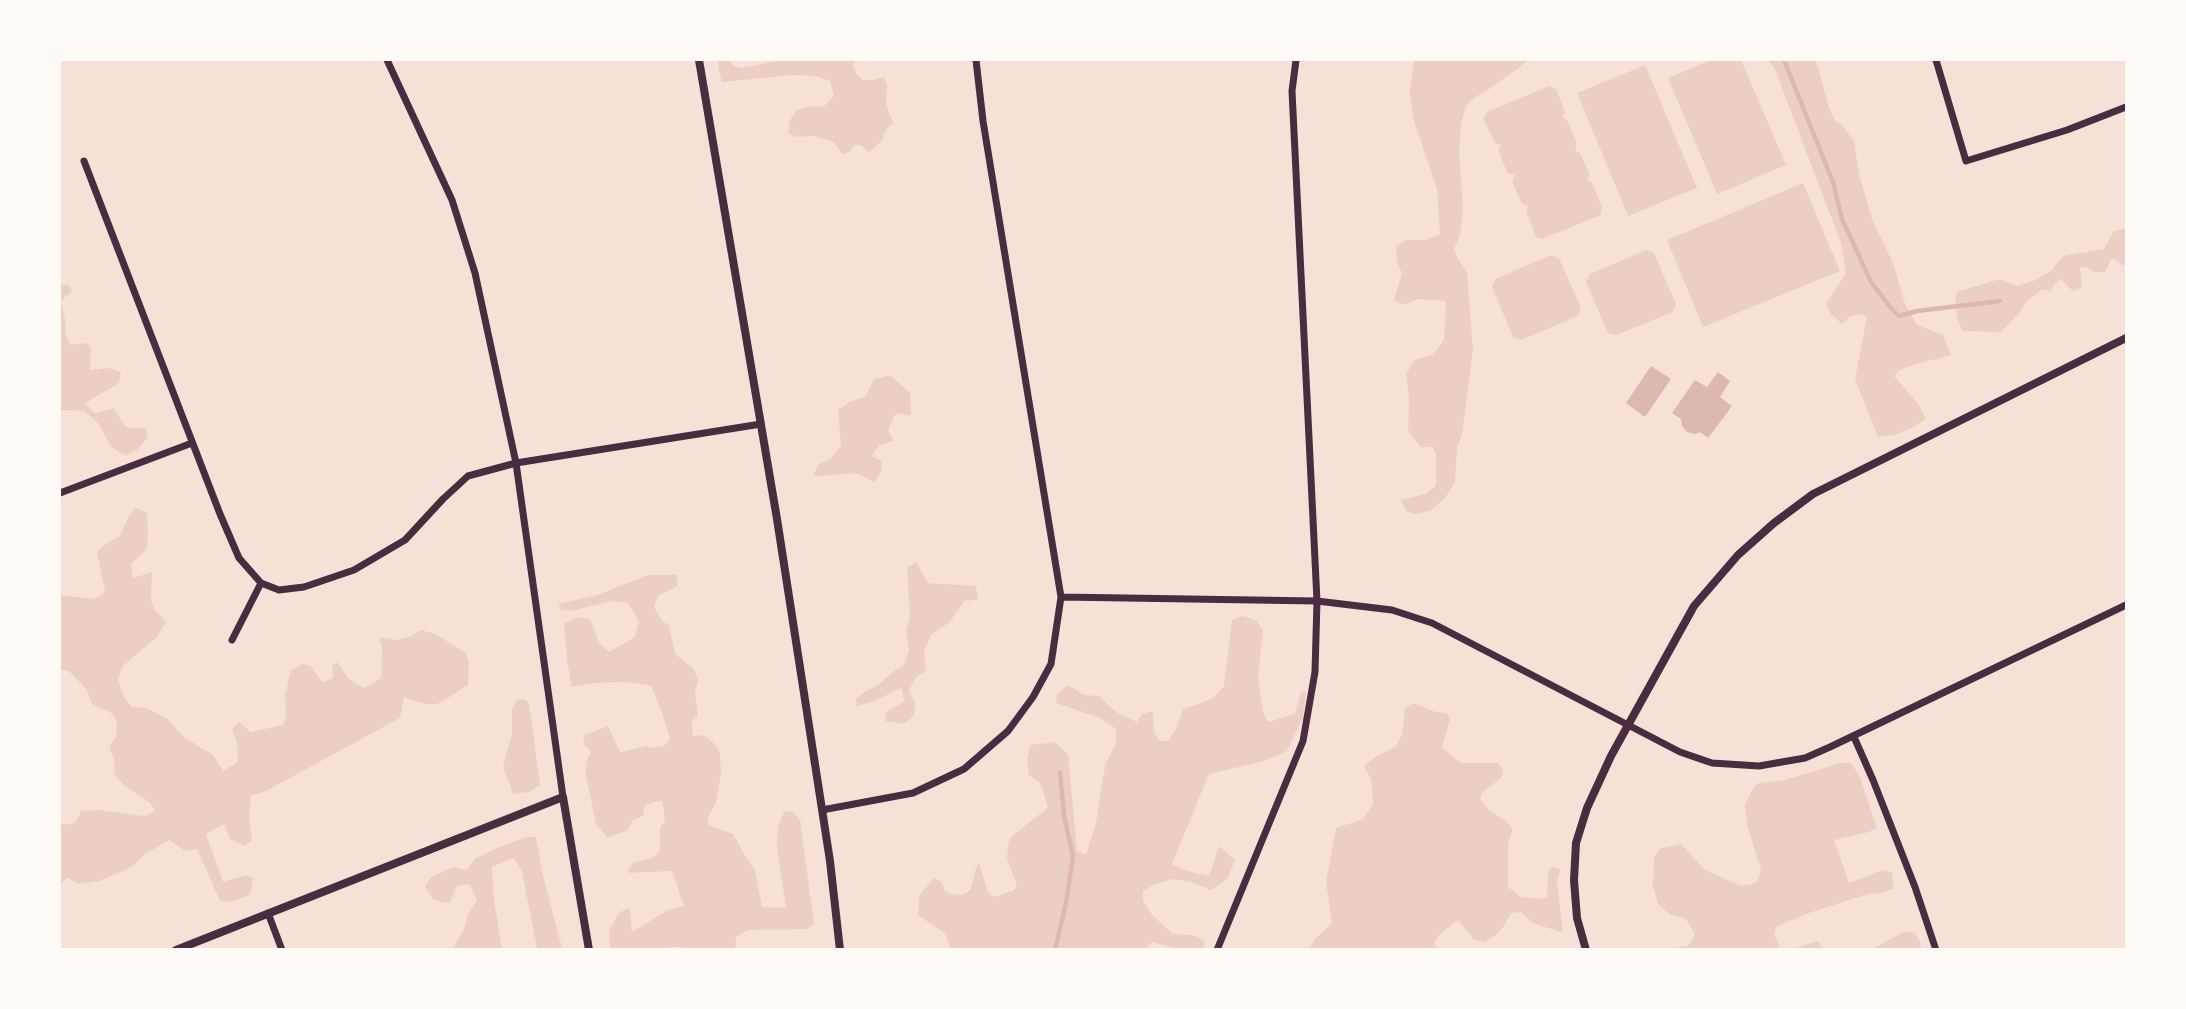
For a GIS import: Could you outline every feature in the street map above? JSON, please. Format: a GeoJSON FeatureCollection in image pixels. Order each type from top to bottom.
{"type":"FeatureCollection","features":[{"type":"Feature","properties":{"kind":"street"},"geometry":{"type":"LineString","coordinates":[[387,60],[452,200],[475,272],[516,463],[563,797],[589,950]]}},
{"type":"Feature","properties":{"kind":"street"},"geometry":{"type":"LineString","coordinates":[[699,60],[761,424],[822,810],[840,950]]}},
{"type":"Feature","properties":{"kind":"street"},"geometry":{"type":"LineString","coordinates":[[822,810],[913,793],[964,769],[1008,731],[1033,697],[1051,664],[1061,597],[983,121],[976,60]]}},
{"type":"Feature","properties":{"kind":"street"},"geometry":{"type":"LineString","coordinates":[[1217,950],[1303,741],[1315,672],[1317,601],[1292,90],[1296,60]]}},
{"type":"Feature","properties":{"kind":"street"},"geometry":{"type":"LineString","coordinates":[[1936,60],[1966,161],[2067,130],[2126,107]]}},
{"type":"Feature","properties":{"kind":"street"},"geometry":{"type":"LineString","coordinates":[[84,161],[239,558],[261,583],[279,590],[304,587],[354,570],[405,540],[468,476],[516,463],[761,424]]}},
{"type":"Feature","properties":{"kind":"street"},"geometry":{"type":"LineString","coordinates":[[1586,950],[1575,908],[1574,880],[1576,844],[1587,808],[1628,725],[1694,606],[1738,555],[1774,523],[1813,494],[2126,338]]}},
{"type":"Feature","properties":{"kind":"street"},"geometry":{"type":"LineString","coordinates":[[60,493],[192,443]]}},
{"type":"Feature","properties":{"kind":"street"},"geometry":{"type":"LineString","coordinates":[[232,640],[261,583]]}},
{"type":"Feature","properties":{"kind":"street"},"geometry":{"type":"LineString","coordinates":[[1061,597],[1317,601],[1405,613],[1432,623],[1656,741],[1695,758],[1738,766],[1777,764],[1805,758],[1854,737],[2126,605]]}},
{"type":"Feature","properties":{"kind":"street"},"geometry":{"type":"LineString","coordinates":[[1854,737],[1915,887],[1936,950]]}},
{"type":"Feature","properties":{"kind":"street"},"geometry":{"type":"LineString","coordinates":[[176,950],[563,797]]}},
{"type":"Feature","properties":{"kind":"street"},"geometry":{"type":"LineString","coordinates":[[268,913],[282,950]]}},
{"type":"Feature","properties":{"kind":"shaded area"},"geometry":{"type":"Polygon","coordinates":[[[719,60],[729,60],[734,66],[741,68],[781,60],[856,60],[853,66],[856,74],[863,80],[884,77],[887,85],[886,103],[893,123],[885,131],[882,141],[869,152],[861,145],[854,145],[850,152],[843,155],[834,142],[812,136],[796,137],[788,133],[790,120],[797,110],[811,106],[823,107],[834,96],[830,81],[815,76],[793,75],[722,82],[718,69],[719,60]]]}},
{"type":"Feature","properties":{"kind":"shaded area"},"geometry":{"type":"Polygon","coordinates":[[[1414,60],[1529,60],[1475,97],[1466,106],[1461,124],[1459,151],[1463,209],[1460,235],[1454,249],[1467,272],[1473,350],[1462,434],[1457,449],[1455,482],[1445,498],[1430,511],[1414,514],[1406,511],[1401,500],[1426,494],[1436,485],[1436,455],[1433,447],[1421,447],[1408,432],[1409,399],[1406,374],[1415,360],[1433,354],[1444,340],[1446,301],[1418,299],[1404,305],[1394,300],[1402,273],[1397,263],[1396,246],[1407,240],[1426,240],[1440,234],[1437,189],[1413,118],[1410,91],[1414,60]]]}},
{"type":"Feature","properties":{"kind":"shaded area"},"geometry":{"type":"Polygon","coordinates":[[[1711,60],[1741,60],[1786,165],[1717,194],[1668,78],[1711,60]]]}},
{"type":"Feature","properties":{"kind":"shaded area"},"geometry":{"type":"Polygon","coordinates":[[[1767,60],[1816,60],[1829,108],[1836,122],[1842,125],[1854,141],[1859,174],[1872,219],[1893,263],[1905,304],[1917,325],[1943,335],[1951,355],[1913,365],[1900,370],[1894,376],[1918,404],[1926,419],[1894,435],[1878,437],[1855,379],[1867,317],[1859,314],[1849,317],[1842,324],[1830,313],[1826,304],[1846,273],[1841,243],[1774,67],[1767,60]]]}},
{"type":"Feature","properties":{"kind":"shaded area"},"geometry":{"type":"Polygon","coordinates":[[[1645,65],[1697,188],[1628,216],[1577,93],[1645,65]]]}},
{"type":"Feature","properties":{"kind":"shaded area"},"geometry":{"type":"Polygon","coordinates":[[[1549,86],[1556,89],[1565,112],[1562,117],[1567,120],[1577,143],[1575,150],[1580,153],[1590,174],[1587,180],[1592,183],[1602,207],[1601,215],[1542,239],[1536,237],[1526,211],[1528,206],[1522,204],[1512,181],[1515,175],[1508,174],[1498,150],[1501,145],[1495,143],[1483,118],[1487,112],[1549,86]]]}},
{"type":"Feature","properties":{"kind":"shaded area"},"geometry":{"type":"Polygon","coordinates":[[[1803,183],[1840,271],[1703,327],[1667,240],[1803,183]]]}},
{"type":"Feature","properties":{"kind":"shaded area"},"geometry":{"type":"Polygon","coordinates":[[[2126,228],[2126,265],[2112,258],[2105,272],[2080,268],[2082,287],[2073,291],[2061,279],[2050,292],[2042,289],[2027,301],[2001,332],[1962,331],[1957,317],[1957,292],[2000,279],[2016,286],[2036,280],[2052,270],[2063,256],[2104,249],[2114,231],[2126,228]]]}},
{"type":"Feature","properties":{"kind":"shaded area"},"geometry":{"type":"Polygon","coordinates":[[[1646,250],[1654,253],[1676,304],[1673,312],[1616,335],[1608,333],[1586,282],[1590,274],[1646,250]]]}},
{"type":"Feature","properties":{"kind":"shaded area"},"geometry":{"type":"Polygon","coordinates":[[[1551,255],[1559,258],[1581,308],[1578,316],[1521,340],[1513,337],[1492,287],[1495,279],[1551,255]]]}},
{"type":"Feature","properties":{"kind":"shaded area"},"geometry":{"type":"Polygon","coordinates":[[[60,285],[68,285],[72,291],[61,301],[66,324],[65,334],[70,345],[86,343],[91,346],[90,370],[109,368],[121,372],[119,383],[85,403],[95,413],[113,408],[126,427],[146,429],[148,437],[137,450],[126,456],[111,447],[98,423],[84,411],[60,410],[60,285]]]}},
{"type":"Feature","properties":{"kind":"shaded area"},"geometry":{"type":"Polygon","coordinates":[[[1651,366],[1671,379],[1645,417],[1626,403],[1651,366]]]}},
{"type":"Feature","properties":{"kind":"shaded area"},"geometry":{"type":"Polygon","coordinates":[[[1718,372],[1730,381],[1720,397],[1732,406],[1708,438],[1700,432],[1687,432],[1681,419],[1672,413],[1695,380],[1707,387],[1718,372]]]}},
{"type":"Feature","properties":{"kind":"shaded area"},"geometry":{"type":"Polygon","coordinates":[[[890,375],[910,393],[911,416],[896,413],[888,430],[894,441],[879,445],[872,456],[881,461],[882,469],[875,482],[855,473],[813,475],[818,465],[832,457],[841,446],[838,410],[849,402],[865,397],[874,379],[890,375]]]}},
{"type":"Feature","properties":{"kind":"shaded area"},"geometry":{"type":"Polygon","coordinates":[[[136,508],[147,513],[148,535],[146,550],[131,564],[133,578],[152,572],[151,601],[166,622],[157,637],[123,666],[118,679],[124,697],[132,707],[147,708],[166,718],[184,737],[213,755],[223,771],[238,762],[237,744],[232,729],[239,722],[251,732],[283,725],[286,715],[285,695],[291,670],[303,664],[310,666],[322,682],[333,678],[332,665],[337,662],[349,679],[364,688],[381,678],[382,647],[379,637],[398,640],[421,630],[435,634],[466,653],[469,664],[468,685],[453,695],[437,704],[425,704],[404,697],[400,718],[268,790],[251,796],[249,818],[252,840],[245,846],[230,839],[224,824],[206,834],[223,882],[246,875],[253,878],[250,895],[229,902],[220,901],[197,849],[185,851],[169,840],[144,855],[132,867],[99,881],[78,884],[68,878],[60,883],[60,825],[75,823],[81,811],[99,810],[145,816],[155,811],[150,803],[115,776],[114,759],[109,747],[116,737],[117,722],[112,713],[92,704],[87,690],[70,672],[60,669],[60,595],[94,599],[105,592],[97,552],[119,537],[130,514],[136,508]]]}},
{"type":"Feature","properties":{"kind":"shaded area"},"geometry":{"type":"Polygon","coordinates":[[[916,562],[928,583],[976,586],[978,600],[964,601],[950,622],[931,635],[924,652],[926,671],[915,678],[909,691],[915,703],[914,716],[903,724],[885,721],[886,712],[905,701],[901,688],[873,702],[855,706],[856,699],[903,666],[909,651],[906,631],[910,617],[907,568],[916,562]]]}},
{"type":"Feature","properties":{"kind":"shaded area"},"geometry":{"type":"Polygon","coordinates":[[[648,575],[676,575],[678,586],[658,596],[654,607],[662,621],[669,625],[675,654],[693,668],[698,680],[695,693],[698,716],[692,721],[693,736],[703,735],[714,743],[720,753],[721,773],[716,803],[707,819],[709,825],[733,834],[755,870],[762,907],[786,908],[777,847],[778,827],[784,812],[792,811],[800,820],[814,924],[806,929],[748,930],[736,937],[735,949],[610,949],[609,931],[618,914],[624,910],[630,908],[632,932],[668,910],[684,906],[672,871],[629,873],[628,869],[634,862],[652,858],[660,851],[660,828],[665,820],[662,800],[645,805],[643,816],[632,821],[628,830],[608,838],[596,824],[586,776],[587,760],[591,752],[583,743],[585,735],[608,726],[620,752],[647,746],[664,746],[670,739],[651,686],[627,682],[572,687],[564,624],[576,617],[590,619],[600,644],[609,652],[635,637],[639,621],[628,603],[612,601],[571,611],[561,610],[558,604],[597,595],[648,575]]]}},
{"type":"Feature","properties":{"kind":"shaded area"},"geometry":{"type":"Polygon","coordinates":[[[1243,616],[1257,621],[1263,631],[1258,677],[1263,711],[1268,722],[1295,714],[1301,692],[1306,692],[1303,718],[1287,751],[1264,761],[1209,774],[1172,864],[1183,870],[1209,876],[1219,846],[1235,860],[1228,878],[1211,890],[1192,882],[1172,879],[1143,891],[1143,900],[1152,915],[1173,934],[1192,935],[1204,940],[1204,949],[1178,949],[1152,942],[1145,950],[951,949],[945,934],[918,915],[919,896],[934,878],[942,882],[945,891],[955,895],[965,894],[971,889],[979,863],[988,892],[993,897],[1013,891],[1017,886],[1007,859],[1008,843],[1013,835],[1048,808],[1041,784],[1029,775],[1027,760],[1030,745],[1055,742],[1068,755],[1077,851],[1086,854],[1096,823],[1105,765],[1116,743],[1116,729],[1100,718],[1056,703],[1057,695],[1068,685],[1084,695],[1099,696],[1116,712],[1137,722],[1142,714],[1153,711],[1154,733],[1160,741],[1168,741],[1176,729],[1183,709],[1212,699],[1224,686],[1232,620],[1243,616]]]}},
{"type":"Feature","properties":{"kind":"shaded area"},"geometry":{"type":"Polygon","coordinates":[[[524,699],[529,703],[540,785],[529,792],[513,794],[503,767],[512,733],[512,709],[517,700],[524,699]]]}},
{"type":"Feature","properties":{"kind":"shaded area"},"geometry":{"type":"Polygon","coordinates":[[[1413,703],[1436,712],[1447,713],[1450,719],[1442,747],[1450,755],[1461,763],[1498,763],[1503,769],[1502,777],[1482,793],[1480,798],[1489,810],[1513,829],[1508,844],[1508,887],[1521,897],[1547,897],[1548,871],[1552,867],[1560,869],[1557,881],[1563,933],[1533,923],[1521,912],[1511,913],[1495,936],[1484,942],[1474,940],[1458,920],[1439,935],[1434,943],[1437,949],[1309,949],[1315,939],[1332,923],[1326,882],[1336,828],[1363,819],[1373,804],[1371,779],[1364,766],[1395,747],[1402,735],[1405,708],[1413,703]]]}},
{"type":"Feature","properties":{"kind":"shaded area"},"geometry":{"type":"Polygon","coordinates":[[[1840,763],[1851,763],[1860,777],[1877,828],[1834,840],[1849,883],[1882,870],[1892,872],[1894,888],[1812,912],[1777,926],[1774,933],[1780,948],[1792,949],[1669,949],[1688,946],[1695,934],[1685,918],[1671,915],[1658,904],[1653,886],[1654,858],[1661,848],[1681,844],[1705,870],[1741,886],[1756,883],[1761,871],[1747,825],[1745,805],[1758,783],[1785,780],[1840,763]]]}},
{"type":"Feature","properties":{"kind":"shaded area"},"geometry":{"type":"Polygon","coordinates":[[[526,837],[536,837],[562,949],[537,948],[522,872],[514,858],[492,867],[502,949],[453,949],[464,929],[468,914],[477,901],[470,884],[457,886],[450,903],[434,900],[425,887],[430,878],[453,867],[467,870],[475,859],[526,837]]]}},
{"type":"Feature","properties":{"kind":"shaded area"},"geometry":{"type":"Polygon","coordinates":[[[1904,932],[1914,932],[1920,941],[1921,949],[1872,949],[1904,932]]]}},
{"type":"Feature","properties":{"kind":"shaded area"},"geometry":{"type":"Polygon","coordinates":[[[1818,941],[1823,949],[1792,949],[1818,941]]]}},
{"type":"Feature","properties":{"kind":"waterway"},"geometry":{"type":"LineString","coordinates":[[1784,60],[1833,182],[1842,219],[1871,282],[1890,307],[1899,316],[1917,311],[2000,301]]}},
{"type":"Feature","properties":{"kind":"waterway"},"geometry":{"type":"LineString","coordinates":[[1055,950],[1073,856],[1064,816],[1060,773]]}}]}
